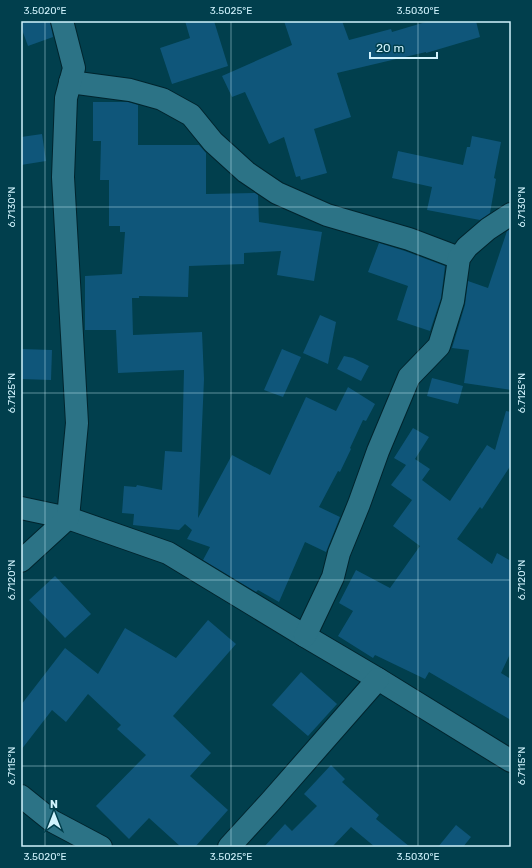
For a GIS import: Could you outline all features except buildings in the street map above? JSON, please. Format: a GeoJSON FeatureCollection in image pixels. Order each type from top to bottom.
{"type":"FeatureCollection","features":[{"type":"Feature","properties":{"kind":"street"},"geometry":{"type":"LineString","coordinates":[[21,561],[68,518],[77,423],[64,177],[66,98],[74,68],[62,21]]}},
{"type":"Feature","properties":{"kind":"street"},"geometry":{"type":"LineString","coordinates":[[70,82],[130,90],[162,99],[191,115],[213,142],[246,172],[277,193],[327,215],[409,239],[459,258]]}},
{"type":"Feature","properties":{"kind":"street"},"geometry":{"type":"LineString","coordinates":[[305,636],[333,577],[339,553],[378,451],[409,377],[439,346],[453,301],[459,258],[467,247],[488,229],[511,214]]}},
{"type":"Feature","properties":{"kind":"street"},"geometry":{"type":"LineString","coordinates":[[21,508],[68,518],[168,553],[511,761]]}},
{"type":"Feature","properties":{"kind":"street"},"geometry":{"type":"LineString","coordinates":[[229,847],[378,679]]}},
{"type":"Feature","properties":{"kind":"street"},"geometry":{"type":"LineString","coordinates":[[21,796],[52,821],[101,847]]}}]}
